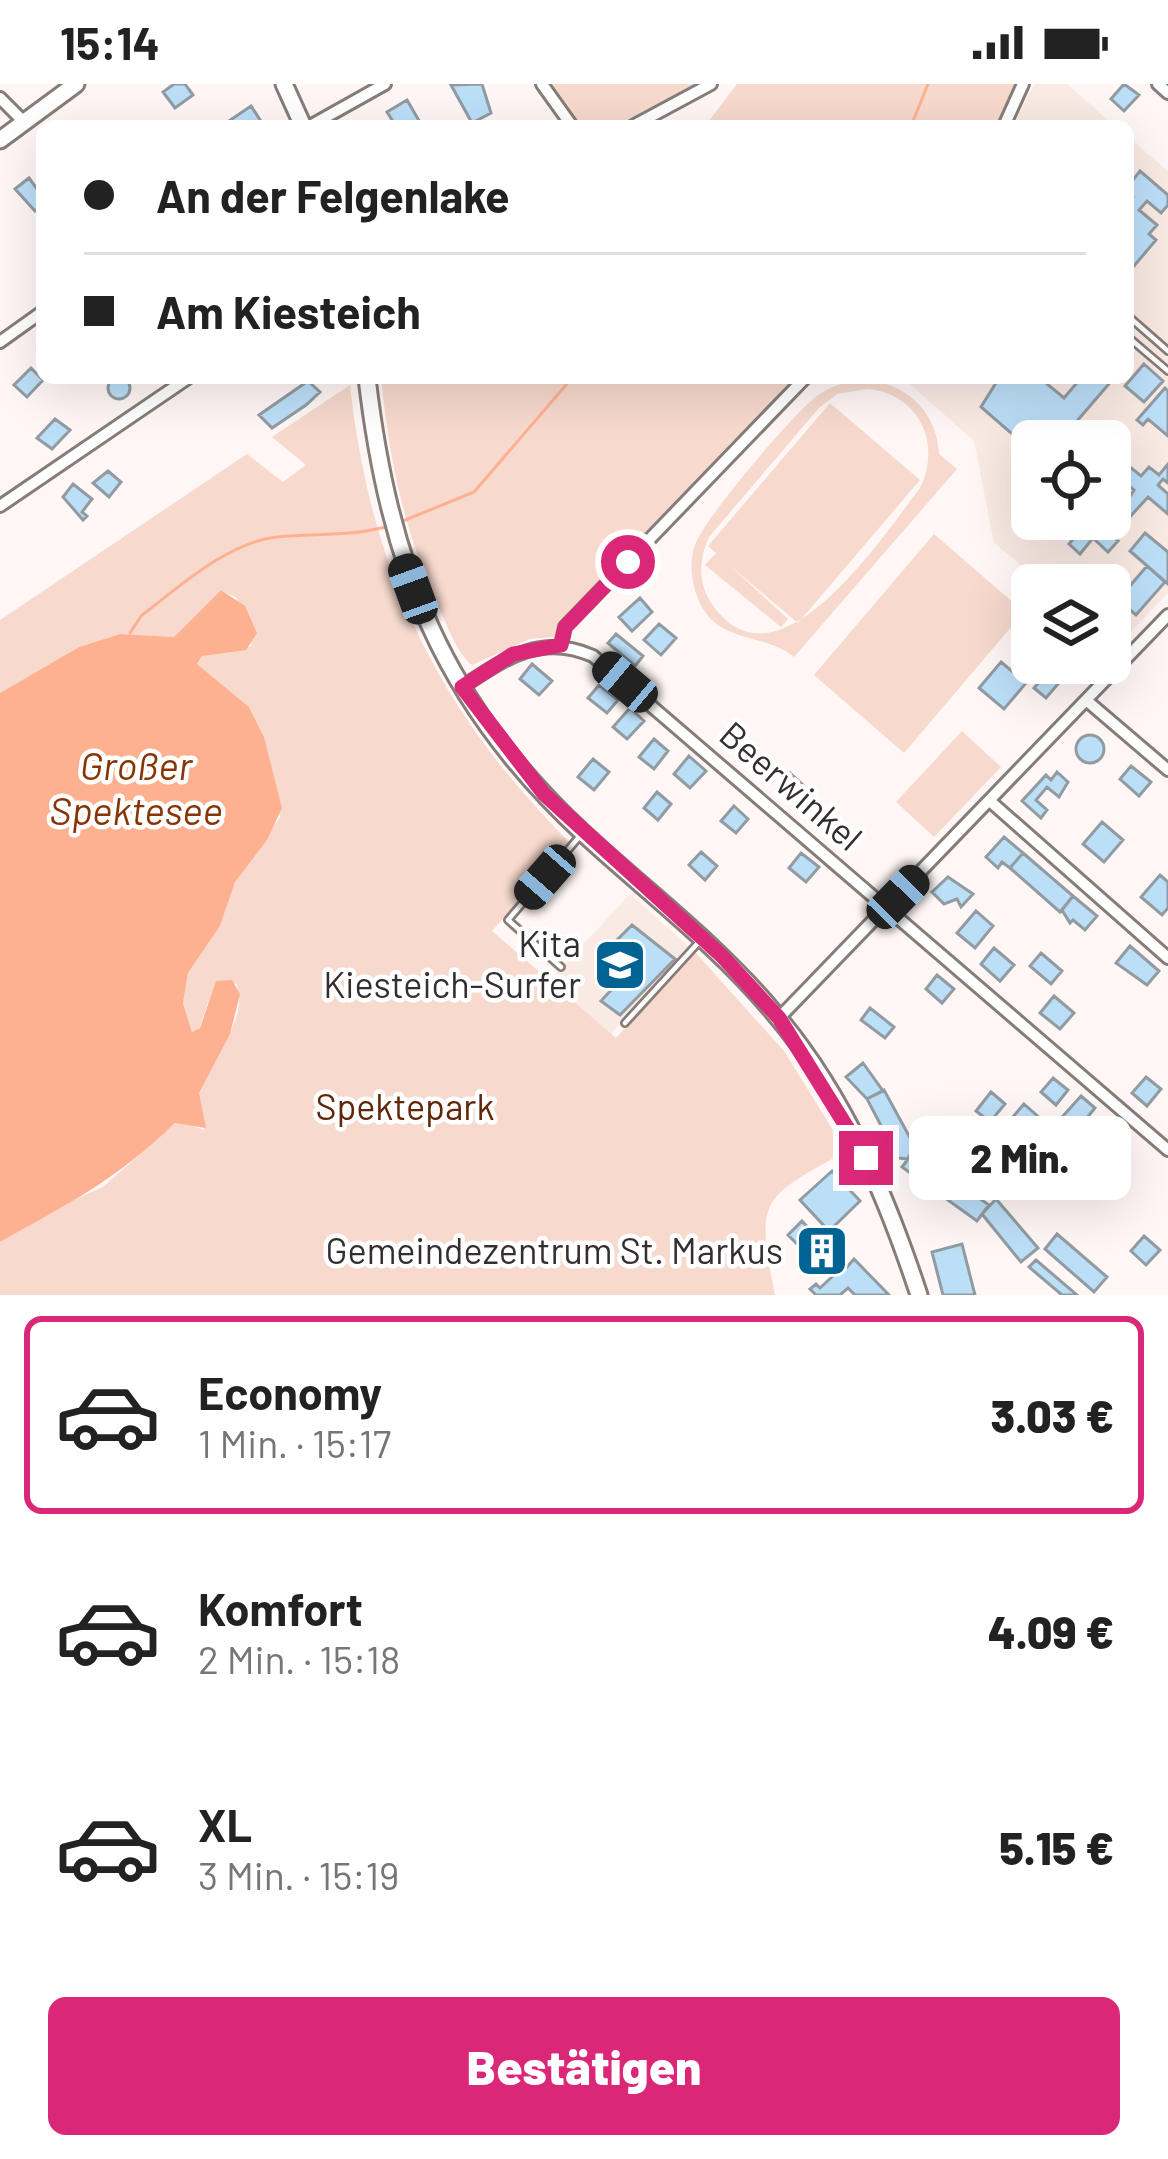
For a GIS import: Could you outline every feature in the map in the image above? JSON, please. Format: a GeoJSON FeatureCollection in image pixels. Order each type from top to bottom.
{"type":"FeatureCollection","features":[{"type":"Feature","properties":{"kind":"street"},"geometry":{"type":"LineString","coordinates":[[0,140],[76,84]]}},
{"type":"Feature","properties":{"kind":"street"},"geometry":{"type":"LineString","coordinates":[[284,84],[303,120]]}},
{"type":"Feature","properties":{"kind":"street"},"geometry":{"type":"LineString","coordinates":[[317,120],[385,84]]}},
{"type":"Feature","properties":{"kind":"street"},"geometry":{"type":"LineString","coordinates":[[542,84],[568,120]]}},
{"type":"Feature","properties":{"kind":"street"},"geometry":{"type":"LineString","coordinates":[[644,120],[711,84]]}},
{"type":"Feature","properties":{"kind":"street"},"geometry":{"type":"LineString","coordinates":[[1007,120],[1023,84]]}},
{"type":"Feature","properties":{"kind":"street"},"geometry":{"type":"LineString","coordinates":[[1158,84],[1168,93]]}},
{"type":"Feature","properties":{"kind":"street"},"geometry":{"type":"LineString","coordinates":[[0,98],[24,122]]}},
{"type":"Feature","properties":{"kind":"street"},"geometry":{"type":"LineString","coordinates":[[0,342],[36,316]]}},
{"type":"Feature","properties":{"kind":"street"},"geometry":{"type":"LineString","coordinates":[[0,506],[179,384]]}},
{"type":"Feature","properties":{"kind":"street"},"geometry":{"type":"LineString","coordinates":[[368,384],[379,479],[413,589],[462,687],[504,747],[583,833],[702,938],[779,1018],[866,1158],[919,1295]]}},
{"type":"Feature","properties":{"kind":"street"},"geometry":{"type":"LineString","coordinates":[[462,687],[513,654],[561,645],[565,627],[799,384]]}},
{"type":"Feature","properties":{"kind":"street"},"geometry":{"type":"LineString","coordinates":[[779,1018],[1168,615]]}},
{"type":"Feature","properties":{"kind":"street","name":"Beerwinkel"},"geometry":{"type":"LineString","coordinates":[[561,645],[593,656],[1168,1150]]}},
{"type":"Feature","properties":{"kind":"street"},"geometry":{"type":"LineString","coordinates":[[1086,700],[1168,770]]}},
{"type":"Feature","properties":{"kind":"street"},"geometry":{"type":"LineString","coordinates":[[991,802],[1167,954]]}},
{"type":"Feature","properties":{"kind":"lane"},"geometry":{"type":"LineString","coordinates":[[1134,321],[1168,351]]}},
{"type":"Feature","properties":{"kind":"lane"},"geometry":{"type":"LineString","coordinates":[[1134,342],[1168,371]]}},
{"type":"Feature","properties":{"kind":"lane"},"geometry":{"type":"LineString","coordinates":[[561,967],[508,920],[583,833]]}},
{"type":"Feature","properties":{"kind":"lane"},"geometry":{"type":"LineString","coordinates":[[625,1023],[702,938]]}},
{"type":"Feature","properties":{"kind":"shaded area"},"geometry":{"type":"Polygon","coordinates":[[[1034,84],[1067,84],[1108,120],[1016,120],[1034,84]]]}},
{"type":"Feature","properties":{"kind":"shaded area"},"geometry":{"type":"Polygon","coordinates":[[[1134,142],[1168,171],[1168,593],[1131,631],[1131,564],[1020,564],[994,543],[974,441],[910,384],[1134,384],[1134,142]]]}},
{"type":"Feature","properties":{"kind":"shaded area","name":"Kita Kiesteich-Surfer"},"geometry":{"type":"Polygon","coordinates":[[[630,894],[690,948],[611,1034],[549,981],[630,894]]]}},
{"type":"Feature","properties":{"kind":"green space"},"geometry":{"type":"Polygon","coordinates":[[[550,84],[694,84],[629,120],[577,120],[550,84]]]}},
{"type":"Feature","properties":{"kind":"green space"},"geometry":{"type":"Polygon","coordinates":[[[737,84],[1016,84],[1000,120],[710,120],[737,84]]]}},
{"type":"Feature","properties":{"kind":"green space"},"geometry":{"type":"Polygon","coordinates":[[[382,384],[791,384],[564,619],[555,637],[530,639],[472,665],[449,631],[427,580],[408,525],[382,384]]]}},
{"type":"Feature","properties":{"kind":"green space"},"geometry":{"type":"Polygon","coordinates":[[[887,384],[897,388],[919,404],[933,426],[939,454],[957,469],[794,657],[717,624],[698,599],[691,565],[702,531],[732,490],[806,406],[830,388],[887,384]],[[867,389],[837,394],[819,408],[709,537],[702,582],[714,607],[740,629],[768,633],[798,621],[828,599],[920,488],[927,438],[912,410],[900,400],[867,389]]]}},
{"type":"Feature","properties":{"kind":"green space","name":"Spektepark"},"geometry":{"type":"Polygon","coordinates":[[[350,385],[374,514],[416,631],[481,740],[570,843],[492,931],[616,1038],[694,951],[784,1051],[846,1151],[797,1180],[772,1204],[766,1237],[775,1295],[0,1295],[0,1242],[51,1210],[103,1187],[178,1121],[204,1130],[199,1092],[233,1026],[239,998],[236,983],[209,1000],[199,1029],[192,1032],[183,1003],[188,973],[220,926],[235,882],[280,817],[264,737],[249,707],[197,664],[202,656],[252,646],[237,598],[221,590],[174,637],[120,634],[79,647],[0,693],[0,620],[247,454],[283,482],[306,465],[272,437],[350,385]]]}},
{"type":"Feature","properties":{"kind":"green space"},"geometry":{"type":"Polygon","coordinates":[[[830,403],[920,480],[798,623],[728,564],[788,619],[781,627],[705,565],[716,553],[708,546],[830,403]]]}},
{"type":"Feature","properties":{"kind":"green space"},"geometry":{"type":"Polygon","coordinates":[[[934,534],[1011,601],[1011,627],[904,753],[814,675],[934,534]]]}},
{"type":"Feature","properties":{"kind":"green space"},"geometry":{"type":"Polygon","coordinates":[[[962,731],[1001,767],[934,837],[896,802],[962,731]]]}},
{"type":"Feature","properties":{"kind":"water","name":"Großer Spektesee"},"geometry":{"type":"Polygon","coordinates":[[[221,590],[245,606],[257,633],[246,650],[202,656],[197,664],[249,707],[264,737],[282,808],[267,840],[235,882],[220,926],[188,973],[183,1003],[192,1032],[200,1028],[216,981],[232,980],[240,994],[230,1034],[199,1093],[206,1128],[175,1123],[111,1176],[0,1242],[0,693],[79,647],[120,634],[174,637],[221,590]]]}},
{"type":"Feature","properties":{"kind":"building"},"geometry":{"type":"Polygon","coordinates":[[[174,84],[185,84],[193,95],[175,108],[163,92],[174,84]]]}},
{"type":"Feature","properties":{"kind":"building"},"geometry":{"type":"Polygon","coordinates":[[[482,84],[491,113],[470,120],[451,85],[482,84]]]}},
{"type":"Feature","properties":{"kind":"building"},"geometry":{"type":"Polygon","coordinates":[[[1124,84],[1139,95],[1124,111],[1111,99],[1124,84]]]}},
{"type":"Feature","properties":{"kind":"building"},"geometry":{"type":"Polygon","coordinates":[[[407,100],[419,120],[392,120],[387,112],[407,100]]]}},
{"type":"Feature","properties":{"kind":"building"},"geometry":{"type":"Polygon","coordinates":[[[251,106],[260,120],[230,120],[251,106]]]}},
{"type":"Feature","properties":{"kind":"building"},"geometry":{"type":"Polygon","coordinates":[[[1140,171],[1168,195],[1168,205],[1161,213],[1147,201],[1139,210],[1157,225],[1149,234],[1156,240],[1134,266],[1134,179],[1140,171]]]}},
{"type":"Feature","properties":{"kind":"building"},"geometry":{"type":"Polygon","coordinates":[[[29,178],[36,188],[36,210],[35,211],[15,189],[29,178]]]}},
{"type":"Feature","properties":{"kind":"building"},"geometry":{"type":"Polygon","coordinates":[[[1144,364],[1163,381],[1144,402],[1125,386],[1134,384],[1134,376],[1144,364]]]}},
{"type":"Feature","properties":{"kind":"building"},"geometry":{"type":"Polygon","coordinates":[[[31,368],[39,384],[27,397],[14,385],[31,368]]]}},
{"type":"Feature","properties":{"kind":"building"},"geometry":{"type":"Polygon","coordinates":[[[110,384],[128,384],[127,396],[111,396],[110,384]]]}},
{"type":"Feature","properties":{"kind":"building"},"geometry":{"type":"Polygon","coordinates":[[[304,384],[320,392],[272,428],[259,415],[304,384]]]}},
{"type":"Feature","properties":{"kind":"building"},"geometry":{"type":"Polygon","coordinates":[[[995,384],[1047,384],[1064,398],[1076,384],[1109,384],[1078,420],[1011,420],[1011,433],[981,407],[995,384]]]}},
{"type":"Feature","properties":{"kind":"building"},"geometry":{"type":"Polygon","coordinates":[[[1165,388],[1168,436],[1148,419],[1143,425],[1137,420],[1165,388]]]}},
{"type":"Feature","properties":{"kind":"building"},"geometry":{"type":"Polygon","coordinates":[[[55,419],[70,430],[52,449],[37,438],[55,419]]]}},
{"type":"Feature","properties":{"kind":"building"},"geometry":{"type":"Polygon","coordinates":[[[1168,464],[1168,483],[1163,479],[1158,485],[1168,494],[1168,514],[1148,497],[1131,516],[1131,468],[1141,476],[1149,467],[1159,475],[1168,464]]]}},
{"type":"Feature","properties":{"kind":"building"},"geometry":{"type":"Polygon","coordinates":[[[108,471],[121,482],[109,497],[93,483],[108,471]]]}},
{"type":"Feature","properties":{"kind":"building"},"geometry":{"type":"Polygon","coordinates":[[[73,484],[92,499],[82,512],[87,516],[83,520],[63,497],[73,484]]]}},
{"type":"Feature","properties":{"kind":"building"},"geometry":{"type":"Polygon","coordinates":[[[1145,533],[1168,552],[1168,584],[1130,551],[1145,533]]]}},
{"type":"Feature","properties":{"kind":"building"},"geometry":{"type":"Polygon","coordinates":[[[1072,540],[1091,540],[1080,554],[1069,544],[1072,540]]]}},
{"type":"Feature","properties":{"kind":"building"},"geometry":{"type":"Polygon","coordinates":[[[1095,540],[1118,541],[1108,552],[1095,540]]]}},
{"type":"Feature","properties":{"kind":"building"},"geometry":{"type":"Polygon","coordinates":[[[1147,566],[1165,582],[1136,615],[1131,611],[1131,585],[1147,566]]]}},
{"type":"Feature","properties":{"kind":"building"},"geometry":{"type":"Polygon","coordinates":[[[640,598],[652,612],[632,631],[619,617],[640,598]]]}},
{"type":"Feature","properties":{"kind":"building"},"geometry":{"type":"Polygon","coordinates":[[[659,624],[676,638],[661,655],[644,640],[659,624]]]}},
{"type":"Feature","properties":{"kind":"building"},"geometry":{"type":"Polygon","coordinates":[[[616,634],[643,656],[635,666],[608,643],[616,634]]]}},
{"type":"Feature","properties":{"kind":"building"},"geometry":{"type":"Polygon","coordinates":[[[1001,662],[1011,670],[1011,684],[1025,684],[1004,709],[979,688],[1001,662]]]}},
{"type":"Feature","properties":{"kind":"building"},"geometry":{"type":"Polygon","coordinates":[[[532,664],[552,681],[539,695],[520,679],[532,664]]]}},
{"type":"Feature","properties":{"kind":"building"},"geometry":{"type":"Polygon","coordinates":[[[1037,684],[1058,684],[1046,698],[1034,688],[1037,684]]]}},
{"type":"Feature","properties":{"kind":"building"},"geometry":{"type":"Polygon","coordinates":[[[599,685],[618,700],[607,713],[588,698],[599,685]]]}},
{"type":"Feature","properties":{"kind":"building"},"geometry":{"type":"Polygon","coordinates":[[[630,708],[644,721],[627,739],[613,727],[630,708]]]}},
{"type":"Feature","properties":{"kind":"building"},"geometry":{"type":"Polygon","coordinates":[[[1090,735],[1100,739],[1104,749],[1100,759],[1090,763],[1080,759],[1076,749],[1080,739],[1090,735]]]}},
{"type":"Feature","properties":{"kind":"building"},"geometry":{"type":"Polygon","coordinates":[[[654,739],[668,751],[654,769],[639,757],[654,739]]]}},
{"type":"Feature","properties":{"kind":"building"},"geometry":{"type":"Polygon","coordinates":[[[689,756],[706,771],[690,788],[674,774],[689,756]]]}},
{"type":"Feature","properties":{"kind":"building"},"geometry":{"type":"Polygon","coordinates":[[[593,759],[609,772],[594,790],[578,777],[593,759]]]}},
{"type":"Feature","properties":{"kind":"building"},"geometry":{"type":"Polygon","coordinates":[[[1131,766],[1151,782],[1139,796],[1120,779],[1131,766]]]}},
{"type":"Feature","properties":{"kind":"building"},"geometry":{"type":"Polygon","coordinates":[[[1057,772],[1068,782],[1059,797],[1047,787],[1036,800],[1047,810],[1041,818],[1022,801],[1046,775],[1051,780],[1057,772]]]}},
{"type":"Feature","properties":{"kind":"building"},"geometry":{"type":"Polygon","coordinates":[[[790,773],[803,785],[790,801],[776,789],[790,773]]]}},
{"type":"Feature","properties":{"kind":"building"},"geometry":{"type":"Polygon","coordinates":[[[657,792],[671,804],[658,820],[644,808],[657,792]]]}},
{"type":"Feature","properties":{"kind":"building"},"geometry":{"type":"Polygon","coordinates":[[[734,806],[748,819],[736,833],[721,821],[734,806]]]}},
{"type":"Feature","properties":{"kind":"building"},"geometry":{"type":"Polygon","coordinates":[[[1102,822],[1123,840],[1104,862],[1083,844],[1102,822]]]}},
{"type":"Feature","properties":{"kind":"building"},"geometry":{"type":"Polygon","coordinates":[[[1004,837],[1023,853],[1010,868],[1002,862],[998,868],[986,857],[1004,837]]]}},
{"type":"Feature","properties":{"kind":"building"},"geometry":{"type":"Polygon","coordinates":[[[701,852],[717,866],[705,880],[689,865],[701,852]]]}},
{"type":"Feature","properties":{"kind":"building"},"geometry":{"type":"Polygon","coordinates":[[[801,853],[819,867],[806,882],[789,868],[801,853]]]}},
{"type":"Feature","properties":{"kind":"building"},"geometry":{"type":"Polygon","coordinates":[[[1023,853],[1073,896],[1060,912],[1010,868],[1023,853]]]}},
{"type":"Feature","properties":{"kind":"building"},"geometry":{"type":"Polygon","coordinates":[[[1160,875],[1168,882],[1168,908],[1162,915],[1141,897],[1160,875]]]}},
{"type":"Feature","properties":{"kind":"building"},"geometry":{"type":"Polygon","coordinates":[[[948,877],[973,894],[961,907],[957,899],[944,904],[932,892],[948,877]]]}},
{"type":"Feature","properties":{"kind":"building"},"geometry":{"type":"Polygon","coordinates":[[[1073,896],[1097,916],[1085,930],[1073,920],[1070,923],[1062,910],[1073,896]]]}},
{"type":"Feature","properties":{"kind":"building"},"geometry":{"type":"Polygon","coordinates":[[[976,911],[993,926],[975,948],[957,933],[976,911]]]}},
{"type":"Feature","properties":{"kind":"building"},"geometry":{"type":"Polygon","coordinates":[[[632,925],[675,959],[620,1015],[601,1001],[635,964],[613,944],[632,925]]]}},
{"type":"Feature","properties":{"kind":"building"},"geometry":{"type":"Polygon","coordinates":[[[1130,946],[1159,971],[1147,985],[1116,963],[1130,946]]]}},
{"type":"Feature","properties":{"kind":"building"},"geometry":{"type":"Polygon","coordinates":[[[994,948],[1014,965],[1000,981],[981,964],[994,948]]]}},
{"type":"Feature","properties":{"kind":"building"},"geometry":{"type":"Polygon","coordinates":[[[1041,953],[1062,971],[1051,984],[1030,966],[1041,953]]]}},
{"type":"Feature","properties":{"kind":"building"},"geometry":{"type":"Polygon","coordinates":[[[937,975],[954,989],[942,1003],[926,989],[937,975]]]}},
{"type":"Feature","properties":{"kind":"building"},"geometry":{"type":"Polygon","coordinates":[[[1054,996],[1074,1013],[1060,1029],[1040,1013],[1054,996]]]}},
{"type":"Feature","properties":{"kind":"building"},"geometry":{"type":"Polygon","coordinates":[[[870,1008],[894,1027],[885,1038],[861,1020],[870,1008]]]}},
{"type":"Feature","properties":{"kind":"building"},"geometry":{"type":"Polygon","coordinates":[[[863,1063],[883,1091],[867,1099],[846,1077],[863,1063]]]}},
{"type":"Feature","properties":{"kind":"building"},"geometry":{"type":"Polygon","coordinates":[[[1146,1077],[1161,1089],[1147,1106],[1132,1093],[1146,1077]]]}},
{"type":"Feature","properties":{"kind":"building"},"geometry":{"type":"Polygon","coordinates":[[[1053,1078],[1068,1090],[1056,1105],[1041,1092],[1053,1078]]]}},
{"type":"Feature","properties":{"kind":"building"},"geometry":{"type":"Polygon","coordinates":[[[884,1090],[914,1145],[908,1159],[898,1158],[867,1099],[884,1090]]]}},
{"type":"Feature","properties":{"kind":"building"},"geometry":{"type":"Polygon","coordinates":[[[991,1092],[1005,1104],[990,1122],[976,1111],[991,1092]]]}},
{"type":"Feature","properties":{"kind":"building"},"geometry":{"type":"Polygon","coordinates":[[[1081,1096],[1095,1108],[1077,1130],[1062,1117],[1081,1096]]]}},
{"type":"Feature","properties":{"kind":"building"},"geometry":{"type":"Polygon","coordinates":[[[1024,1104],[1042,1120],[1022,1140],[1015,1134],[1021,1127],[1011,1119],[1024,1104]]]}},
{"type":"Feature","properties":{"kind":"building"},"geometry":{"type":"Polygon","coordinates":[[[1107,1120],[1123,1133],[1095,1166],[1079,1153],[1107,1120]]]}},
{"type":"Feature","properties":{"kind":"building"},"geometry":{"type":"Polygon","coordinates":[[[913,1152],[989,1205],[977,1221],[902,1167],[913,1152]]]}},
{"type":"Feature","properties":{"kind":"building"},"geometry":{"type":"Polygon","coordinates":[[[832,1171],[860,1201],[829,1231],[800,1200],[832,1171]]]}},
{"type":"Feature","properties":{"kind":"building"},"geometry":{"type":"Polygon","coordinates":[[[996,1199],[1038,1248],[1021,1262],[982,1214],[996,1199]]]}},
{"type":"Feature","properties":{"kind":"building","name":"Gemeindezentrum St. Markus"},"geometry":{"type":"Polygon","coordinates":[[[802,1221],[814,1234],[823,1225],[827,1228],[817,1237],[847,1267],[854,1259],[889,1295],[855,1295],[848,1288],[840,1295],[816,1295],[810,1289],[816,1284],[820,1288],[835,1274],[801,1239],[796,1243],[788,1235],[802,1221]]]}},
{"type":"Feature","properties":{"kind":"building"},"geometry":{"type":"Polygon","coordinates":[[[1057,1234],[1107,1277],[1094,1292],[1045,1249],[1057,1234]]]}},
{"type":"Feature","properties":{"kind":"building"},"geometry":{"type":"Polygon","coordinates":[[[1144,1236],[1160,1250],[1146,1265],[1131,1251],[1144,1236]]]}},
{"type":"Feature","properties":{"kind":"building"},"geometry":{"type":"Polygon","coordinates":[[[962,1244],[975,1295],[943,1295],[932,1252],[962,1244]]]}},
{"type":"Feature","properties":{"kind":"building"},"geometry":{"type":"Polygon","coordinates":[[[1036,1260],[1077,1295],[1062,1295],[1029,1267],[1036,1260]]]}},
{"type":"Feature","properties":{"kind":"waterway"},"geometry":{"type":"LineString","coordinates":[[913,120],[928,84]]}},
{"type":"Feature","properties":{"kind":"waterway"},"geometry":{"type":"LineString","coordinates":[[398,523],[474,492],[567,384]]}},
{"type":"Feature","properties":{"kind":"waterway"},"geometry":{"type":"LineString","coordinates":[[130,633],[141,616],[171,592],[240,547],[277,537],[389,526]]}},
{"type":"Feature","properties":{"kind":"place","name":"Kita Kiesteich-Surfer"},"geometry":{"type":"Point","coordinates":[620,965]}},
{"type":"Feature","properties":{"kind":"place","name":"Gemeindezentrum St. Markus"},"geometry":{"type":"Point","coordinates":[822,1251]}},
{"type":"Feature","properties":{"kind":"route"},"geometry":{"type":"LineString","coordinates":[[628,562],[565,627],[561,645],[536,646],[513,654],[462,687],[544,794],[722,956],[779,1018],[835,1100],[866,1158]]}}]}
